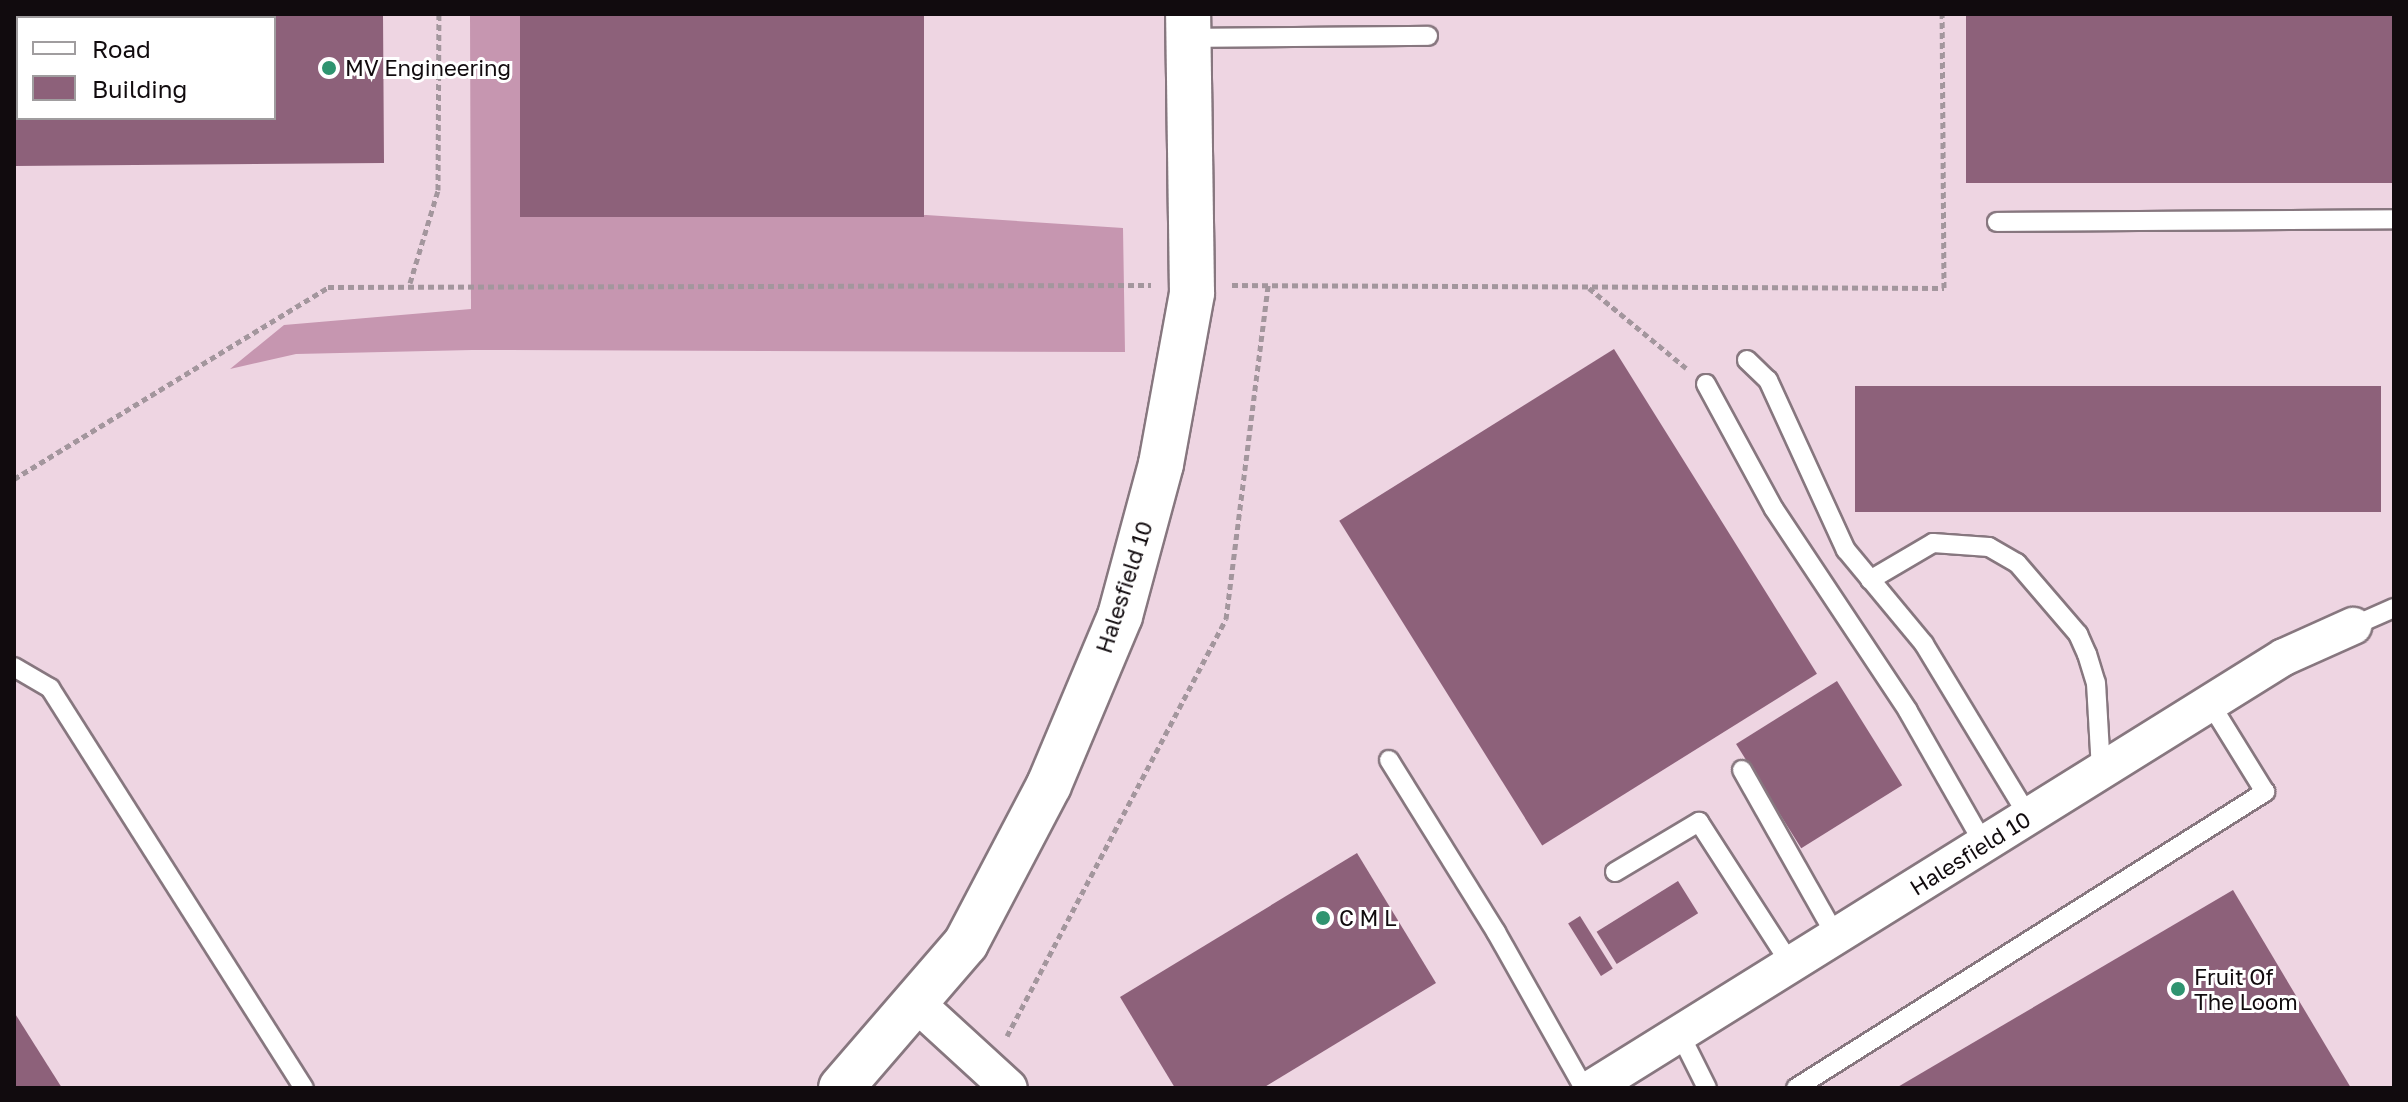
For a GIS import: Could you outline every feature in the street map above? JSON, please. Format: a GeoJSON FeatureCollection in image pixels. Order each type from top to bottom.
{"type":"FeatureCollection","features":[{"type":"Feature","properties":{"kind":"street","name":"Halesfield 10"},"geometry":{"type":"LineString","coordinates":[[841,1088],[966,943],[1049,785],[1120,616],[1161,464],[1192,293],[1188,26]]}},
{"type":"Feature","properties":{"kind":"street","name":"Halesfield 10"},"geometry":{"type":"LineString","coordinates":[[1592,1088],[2284,657],[2353,626]]}},
{"type":"Feature","properties":{"kind":"street"},"geometry":{"type":"LineString","coordinates":[[915,1002],[999,1079]]}},
{"type":"Feature","properties":{"kind":"lane"},"geometry":{"type":"LineString","coordinates":[[1188,26],[1428,36]]}},
{"type":"Feature","properties":{"kind":"lane"},"geometry":{"type":"LineString","coordinates":[[1997,222],[2394,219]]}},
{"type":"Feature","properties":{"kind":"lane"},"geometry":{"type":"LineString","coordinates":[[1747,360],[1768,380],[1846,550],[1924,644],[2028,816]]}},
{"type":"Feature","properties":{"kind":"lane"},"geometry":{"type":"LineString","coordinates":[[1706,384],[1774,509],[1908,711],[1984,844]]}},
{"type":"Feature","properties":{"kind":"lane"},"geometry":{"type":"LineString","coordinates":[[1870,580],[1933,543],[1989,547],[2017,563],[2078,634],[2087,654],[2096,683],[2101,771]]}},
{"type":"Feature","properties":{"kind":"lane"},"geometry":{"type":"LineString","coordinates":[[2353,626],[2394,608]]}},
{"type":"Feature","properties":{"kind":"lane"},"geometry":{"type":"LineString","coordinates":[[14,667],[50,688],[304,1088]]}},
{"type":"Feature","properties":{"kind":"lane"},"geometry":{"type":"LineString","coordinates":[[1796,1088],[2265,792],[2210,703]]}},
{"type":"Feature","properties":{"kind":"lane"},"geometry":{"type":"LineString","coordinates":[[1389,760],[1496,932],[1584,1088]]}},
{"type":"Feature","properties":{"kind":"lane"},"geometry":{"type":"LineString","coordinates":[[1742,770],[1836,936]]}},
{"type":"Feature","properties":{"kind":"lane"},"geometry":{"type":"LineString","coordinates":[[1615,872],[1699,822],[1791,965]]}},
{"type":"Feature","properties":{"kind":"lane"},"geometry":{"type":"LineString","coordinates":[[1680,1034],[1707,1088]]}},
{"type":"Feature","properties":{"kind":"path"},"geometry":{"type":"LineString","coordinates":[[410,283],[438,190],[439,14]]}},
{"type":"Feature","properties":{"kind":"path"},"geometry":{"type":"LineString","coordinates":[[1227,285],[1944,288],[1942,14]]}},
{"type":"Feature","properties":{"kind":"path"},"geometry":{"type":"LineString","coordinates":[[14,479],[328,287],[410,283],[1156,285]]}},
{"type":"Feature","properties":{"kind":"path"},"geometry":{"type":"LineString","coordinates":[[999,1079],[1226,619],[1268,285]]}},
{"type":"Feature","properties":{"kind":"path"},"geometry":{"type":"LineString","coordinates":[[1587,287],[1706,384]]}},
{"type":"Feature","properties":{"kind":"shaded area"},"geometry":{"type":"Polygon","coordinates":[[[14,14],[2394,14],[2394,1088],[14,1088],[14,14]]]}},
{"type":"Feature","properties":{"kind":"shaded area"},"geometry":{"type":"Polygon","coordinates":[[[470,14],[520,14],[521,217],[926,215],[1123,228],[1125,352],[472,350],[296,354],[230,369],[284,325],[471,309],[470,14]]]}},
{"type":"Feature","properties":{"kind":"building","name":"MV Engineering"},"geometry":{"type":"Polygon","coordinates":[[[14,14],[383,14],[384,163],[14,166],[14,14]]]}},
{"type":"Feature","properties":{"kind":"building"},"geometry":{"type":"Polygon","coordinates":[[[520,14],[924,14],[924,217],[520,217],[520,14]]]}},
{"type":"Feature","properties":{"kind":"building"},"geometry":{"type":"Polygon","coordinates":[[[1966,14],[2394,14],[2394,183],[1966,183],[1966,14]]]}},
{"type":"Feature","properties":{"kind":"building"},"geometry":{"type":"Polygon","coordinates":[[[1614,349],[1817,674],[1542,845],[1339,521],[1614,349]]]}},
{"type":"Feature","properties":{"kind":"building"},"geometry":{"type":"Polygon","coordinates":[[[1855,386],[2381,386],[2381,512],[1855,512],[1855,386]]]}},
{"type":"Feature","properties":{"kind":"building"},"geometry":{"type":"Polygon","coordinates":[[[1837,681],[1902,785],[1801,848],[1736,744],[1837,681]]]}},
{"type":"Feature","properties":{"kind":"building","name":"C M L"},"geometry":{"type":"Polygon","coordinates":[[[1357,853],[1436,983],[1263,1088],[1175,1088],[1120,997],[1357,853]]]}},
{"type":"Feature","properties":{"kind":"building"},"geometry":{"type":"Polygon","coordinates":[[[1678,881],[1698,913],[1617,964],[1597,932],[1678,881]]]}},
{"type":"Feature","properties":{"kind":"building","name":"Fruit Of The Loom"},"geometry":{"type":"Polygon","coordinates":[[[2233,890],[2351,1088],[1896,1088],[2233,890]]]}},
{"type":"Feature","properties":{"kind":"building"},"geometry":{"type":"Polygon","coordinates":[[[1580,916],[1613,969],[1601,976],[1568,923],[1580,916]]]}},
{"type":"Feature","properties":{"kind":"building"},"geometry":{"type":"Polygon","coordinates":[[[14,1012],[62,1088],[14,1088],[14,1012]]]}},
{"type":"Feature","properties":{"kind":"place","name":"MV Engineering"},"geometry":{"type":"Point","coordinates":[329,68]}},
{"type":"Feature","properties":{"kind":"place","name":"C M L"},"geometry":{"type":"Point","coordinates":[1323,918]}},
{"type":"Feature","properties":{"kind":"place","name":"Fruit Of The Loom"},"geometry":{"type":"Point","coordinates":[2178,989]}}]}
